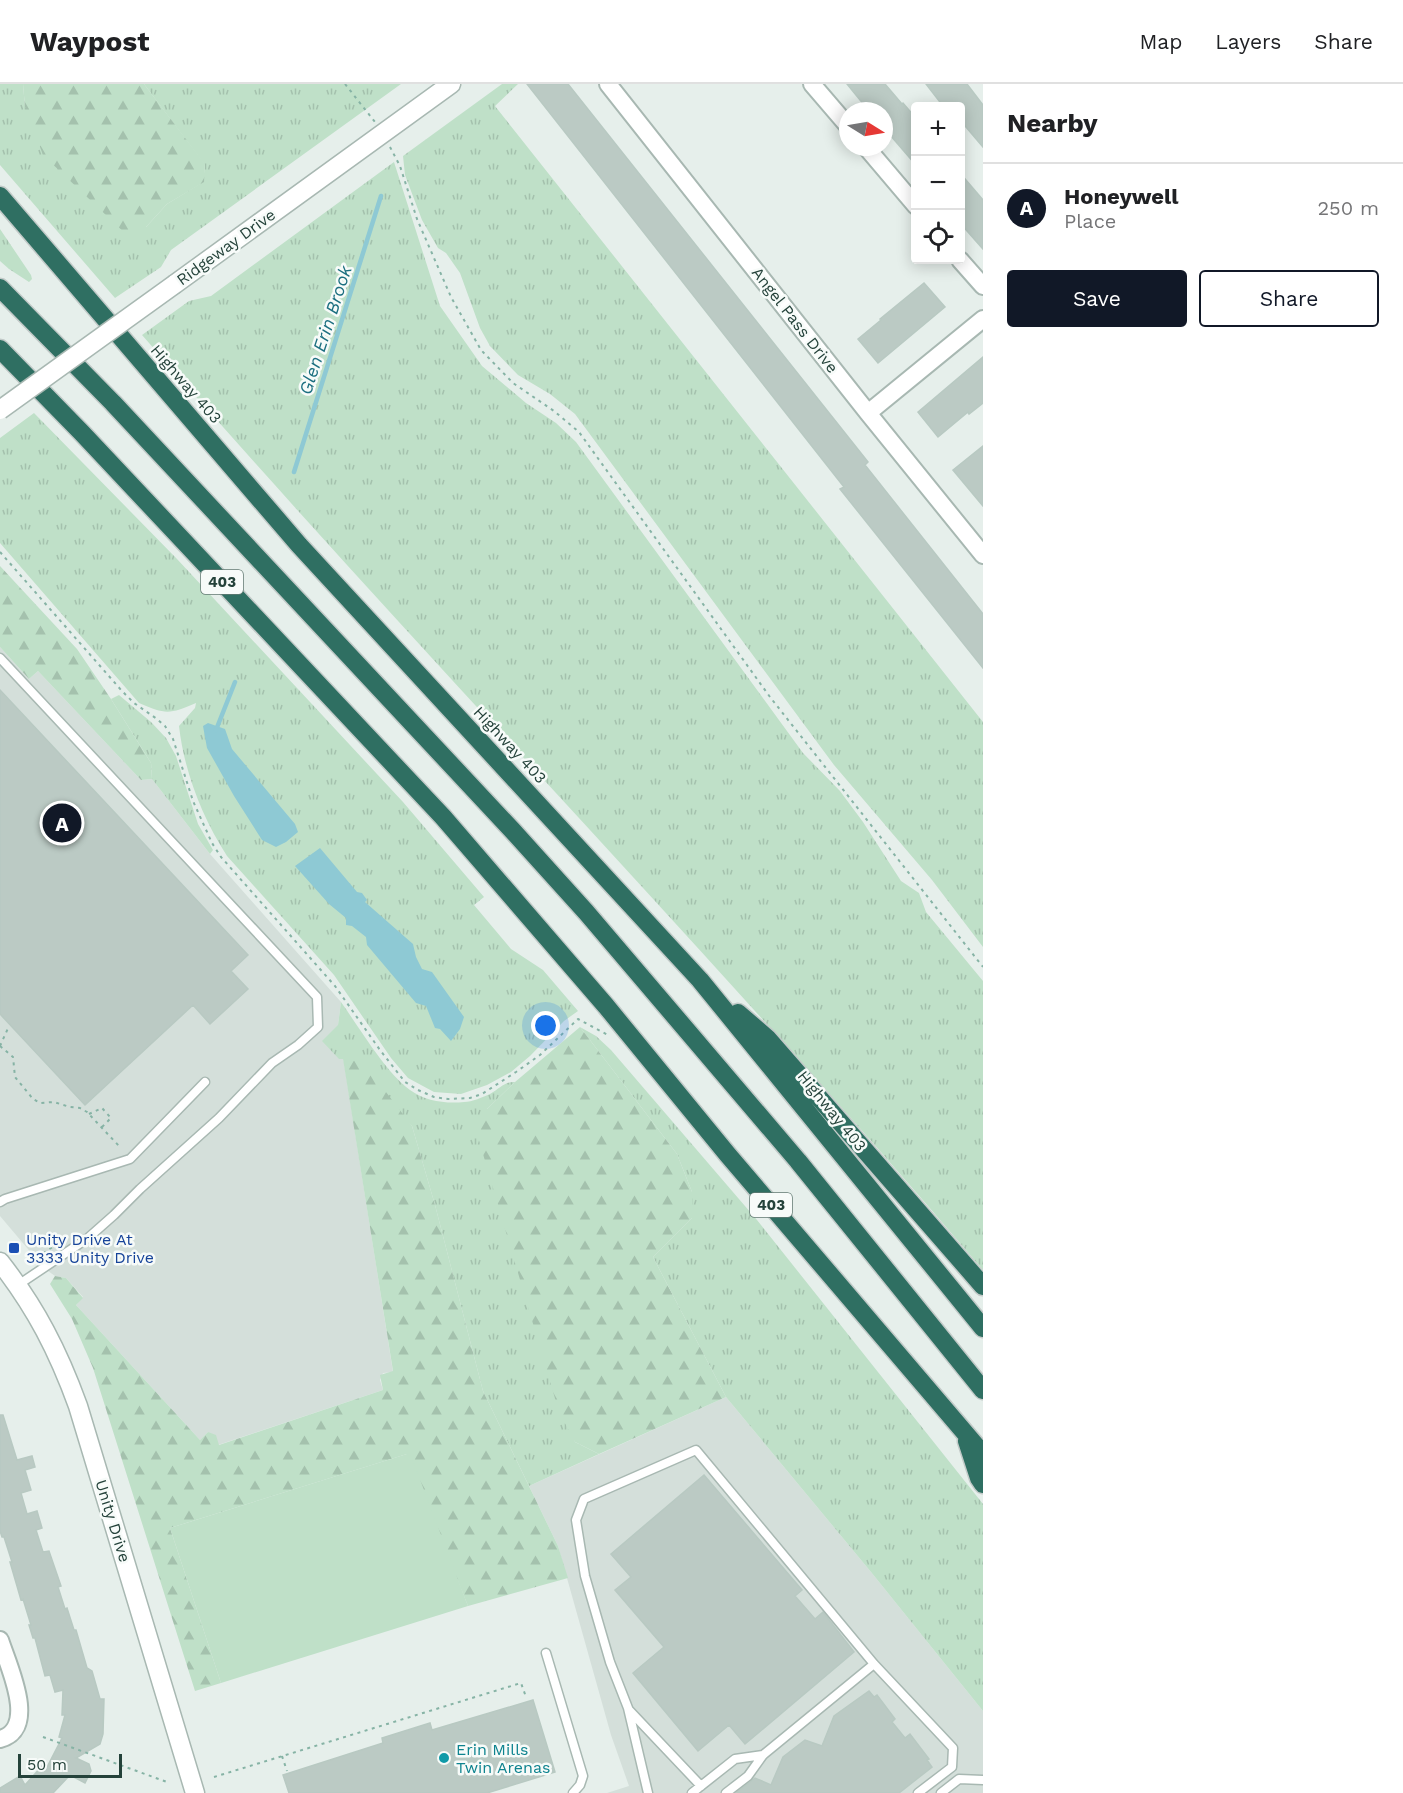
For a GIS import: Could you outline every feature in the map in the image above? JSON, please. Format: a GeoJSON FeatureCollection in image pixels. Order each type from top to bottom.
{"type":"FeatureCollection","features":[{"type":"Feature","properties":{"kind":"highway","name":"Highway 403"},"geometry":{"type":"LineString","coordinates":[[0,196],[298,545],[700,980],[983,1328]]}},
{"type":"Feature","properties":{"kind":"highway"},"geometry":{"type":"LineString","coordinates":[[0,288],[121,411],[586,912],[798,1161],[983,1390]]}},
{"type":"Feature","properties":{"kind":"highway","name":"403"},"geometry":{"type":"LineString","coordinates":[[0,349],[82,433],[443,817],[606,1006],[728,1155],[983,1454]]}},
{"type":"Feature","properties":{"kind":"highway"},"geometry":{"type":"LineString","coordinates":[[700,980],[767,1038],[983,1286]]}},
{"type":"Feature","properties":{"kind":"highway"},"geometry":{"type":"LineString","coordinates":[[964,1430],[983,1484]]}},
{"type":"Feature","properties":{"kind":"street","name":"Ridgeway Drive"},"geometry":{"type":"LineString","coordinates":[[0,410],[451,84]]}},
{"type":"Feature","properties":{"kind":"street","name":"Angel Pass Drive"},"geometry":{"type":"LineString","coordinates":[[608,84],[868,413],[980,545]]}},
{"type":"Feature","properties":{"kind":"street"},"geometry":{"type":"LineString","coordinates":[[812,84],[839,116]]}},
{"type":"Feature","properties":{"kind":"street"},"geometry":{"type":"LineString","coordinates":[[873,156],[911,201]]}},
{"type":"Feature","properties":{"kind":"street"},"geometry":{"type":"LineString","coordinates":[[964,264],[983,286]]}},
{"type":"Feature","properties":{"kind":"street"},"geometry":{"type":"LineString","coordinates":[[868,413],[983,319]]}},
{"type":"Feature","properties":{"kind":"street","name":"Unity Drive"},"geometry":{"type":"LineString","coordinates":[[0,1262],[18,1285],[43,1325],[65,1370],[78,1406],[195,1793]]}},
{"type":"Feature","properties":{"kind":"street"},"geometry":{"type":"LineString","coordinates":[[0,1640],[19,1700],[20,1715],[17,1728],[8,1737],[0,1739]]}},
{"type":"Feature","properties":{"kind":"lane"},"geometry":{"type":"LineString","coordinates":[[0,658],[317,997],[318,1027],[298,1045],[272,1063],[219,1118],[97,1231],[18,1285]]}},
{"type":"Feature","properties":{"kind":"lane"},"geometry":{"type":"LineString","coordinates":[[0,1202],[130,1160],[205,1082]]}},
{"type":"Feature","properties":{"kind":"lane"},"geometry":{"type":"LineString","coordinates":[[648,1793],[628,1708],[610,1662],[585,1576],[576,1520],[584,1499],[696,1450],[874,1664],[952,1748],[952,1767],[918,1793]]}},
{"type":"Feature","properties":{"kind":"lane"},"geometry":{"type":"LineString","coordinates":[[546,1653],[583,1776],[576,1792],[573,1793]]}},
{"type":"Feature","properties":{"kind":"lane"},"geometry":{"type":"LineString","coordinates":[[726,1793],[748,1776],[763,1755],[874,1664]]}},
{"type":"Feature","properties":{"kind":"lane"},"geometry":{"type":"LineString","coordinates":[[628,1708],[701,1786]]}},
{"type":"Feature","properties":{"kind":"lane"},"geometry":{"type":"LineString","coordinates":[[692,1793],[735,1759],[763,1755]]}},
{"type":"Feature","properties":{"kind":"lane"},"geometry":{"type":"LineString","coordinates":[[941,1793],[959,1779],[983,1780]]}},
{"type":"Feature","properties":{"kind":"path"},"geometry":{"type":"LineString","coordinates":[[345,84],[384,133],[400,166],[417,219],[451,297],[481,350],[513,383],[554,411],[579,432],[770,697],[983,967]]}},
{"type":"Feature","properties":{"kind":"path"},"geometry":{"type":"LineString","coordinates":[[0,552],[122,691],[165,726],[173,739],[193,801],[221,857],[335,986],[405,1082],[434,1097],[470,1098],[482,1094],[540,1055],[578,1019],[591,1028],[611,1036]]}},
{"type":"Feature","properties":{"kind":"path"},"geometry":{"type":"LineString","coordinates":[[9,1026],[0,1046],[13,1057],[15,1077],[33,1099],[40,1103],[54,1102],[80,1108],[89,1114],[119,1146]]}},
{"type":"Feature","properties":{"kind":"path"},"geometry":{"type":"LineString","coordinates":[[89,1114],[102,1108],[111,1118],[101,1128]]}},
{"type":"Feature","properties":{"kind":"path"},"geometry":{"type":"LineString","coordinates":[[214,1777],[521,1683],[526,1697]]}},
{"type":"Feature","properties":{"kind":"path"},"geometry":{"type":"LineString","coordinates":[[43,1737],[167,1782]]}},
{"type":"Feature","properties":{"kind":"path"},"geometry":{"type":"LineString","coordinates":[[282,1756],[287,1771]]}},
{"type":"Feature","properties":{"kind":"shaded area"},"geometry":{"type":"Polygon","coordinates":[[[0,647],[29,679],[38,671],[141,780],[152,779],[210,854],[341,1002],[338,1025],[393,1372],[383,1373],[380,1380],[383,1390],[218,1445],[208,1432],[200,1440],[76,1305],[83,1297],[66,1278],[55,1276],[44,1268],[0,1216],[0,647]]]}},
{"type":"Feature","properties":{"kind":"shaded area"},"geometry":{"type":"Polygon","coordinates":[[[726,1397],[983,1711],[983,1793],[607,1793],[629,1786],[611,1735],[558,1546],[529,1486],[726,1397]]]}},
{"type":"Feature","properties":{"kind":"green space"},"geometry":{"type":"Polygon","coordinates":[[[0,84],[23,84],[25,107],[146,227],[167,204],[203,182],[205,165],[144,84],[401,84],[171,250],[161,267],[115,298],[0,165],[0,84]]]}},
{"type":"Feature","properties":{"kind":"green space"},"geometry":{"type":"Polygon","coordinates":[[[23,84],[144,84],[205,164],[204,182],[167,204],[146,227],[130,238],[43,155],[25,107],[23,84]]]}},
{"type":"Feature","properties":{"kind":"green space"},"geometry":{"type":"Polygon","coordinates":[[[502,84],[518,84],[495,106],[983,722],[983,947],[932,880],[834,765],[575,414],[550,394],[518,375],[490,346],[480,328],[460,273],[446,253],[438,248],[422,220],[405,175],[403,156],[502,84]]]}},
{"type":"Feature","properties":{"kind":"green space"},"geometry":{"type":"Polygon","coordinates":[[[394,162],[440,306],[482,366],[526,403],[556,423],[576,442],[803,753],[840,791],[901,881],[919,893],[926,912],[983,981],[983,1270],[776,1034],[351,570],[142,335],[189,301],[211,296],[394,162]]]}},
{"type":"Feature","properties":{"kind":"green space"},"geometry":{"type":"Polygon","coordinates":[[[0,229],[31,275],[32,279],[29,282],[0,261],[0,229]]]}},
{"type":"Feature","properties":{"kind":"green space"},"geometry":{"type":"Polygon","coordinates":[[[34,413],[177,559],[403,802],[484,897],[474,905],[511,949],[543,970],[578,1011],[564,1021],[511,1072],[487,1085],[461,1094],[434,1092],[408,1078],[391,1058],[334,975],[227,856],[218,841],[202,810],[181,743],[179,726],[195,708],[196,703],[168,712],[139,703],[0,543],[0,438],[34,413]]]}},
{"type":"Feature","properties":{"kind":"green space"},"geometry":{"type":"Polygon","coordinates":[[[0,566],[77,649],[151,763],[152,779],[141,780],[38,671],[29,679],[0,647],[0,566]]]}},
{"type":"Feature","properties":{"kind":"green space"},"geometry":{"type":"Polygon","coordinates":[[[119,695],[166,738],[176,756],[198,824],[213,850],[210,854],[152,779],[151,763],[111,699],[119,695]]]}},
{"type":"Feature","properties":{"kind":"green space"},"geometry":{"type":"Polygon","coordinates":[[[341,1002],[392,1073],[410,1090],[422,1097],[443,1102],[467,1102],[515,1082],[487,1109],[575,1442],[599,1454],[529,1486],[483,1391],[412,1126],[322,1041],[338,1025],[341,1002]]]}},
{"type":"Feature","properties":{"kind":"green space"},"geometry":{"type":"Polygon","coordinates":[[[580,1027],[596,1036],[611,1050],[757,1220],[983,1504],[983,1711],[726,1397],[653,1257],[692,1218],[692,1192],[677,1154],[580,1027]]]}},
{"type":"Feature","properties":{"kind":"green space"},"geometry":{"type":"Polygon","coordinates":[[[580,1027],[677,1154],[692,1192],[692,1218],[653,1257],[726,1397],[599,1454],[575,1442],[559,1412],[478,1137],[487,1109],[580,1027]]]}},
{"type":"Feature","properties":{"kind":"green space"},"geometry":{"type":"Polygon","coordinates":[[[343,1059],[363,1062],[412,1126],[483,1391],[558,1546],[568,1578],[468,1606],[407,1454],[170,1528],[221,1683],[195,1691],[93,1368],[72,1319],[50,1284],[55,1276],[66,1278],[83,1298],[76,1305],[200,1440],[208,1432],[216,1435],[219,1445],[383,1390],[380,1375],[393,1371],[343,1059]]]}},
{"type":"Feature","properties":{"kind":"green space"},"geometry":{"type":"Polygon","coordinates":[[[410,1453],[468,1606],[221,1683],[170,1528],[410,1453]]]}},
{"type":"Feature","properties":{"kind":"water"},"geometry":{"type":"Polygon","coordinates":[[[208,723],[225,729],[232,749],[295,824],[298,832],[286,842],[276,847],[262,840],[207,748],[203,726],[208,723]]]}},
{"type":"Feature","properties":{"kind":"water"},"geometry":{"type":"Polygon","coordinates":[[[320,848],[357,892],[362,893],[367,900],[365,902],[413,944],[422,969],[432,972],[464,1017],[460,1029],[451,1041],[440,1029],[435,1028],[426,1006],[416,1003],[367,945],[366,937],[352,926],[346,925],[346,918],[329,904],[295,866],[320,848]]]}},
{"type":"Feature","properties":{"kind":"building"},"geometry":{"type":"Polygon","coordinates":[[[527,84],[568,84],[868,462],[865,465],[983,614],[983,668],[840,489],[844,487],[527,84]]]}},
{"type":"Feature","properties":{"kind":"building"},"geometry":{"type":"Polygon","coordinates":[[[847,84],[885,84],[903,103],[911,112],[911,159],[893,138],[893,102],[862,102],[847,84]]]}},
{"type":"Feature","properties":{"kind":"building"},"geometry":{"type":"Polygon","coordinates":[[[926,84],[967,84],[983,105],[983,147],[965,126],[965,102],[940,102],[926,84]]]}},
{"type":"Feature","properties":{"kind":"building"},"geometry":{"type":"Polygon","coordinates":[[[965,179],[983,200],[983,249],[965,229],[965,179]]]}},
{"type":"Feature","properties":{"kind":"building"},"geometry":{"type":"Polygon","coordinates":[[[924,283],[945,307],[878,363],[858,339],[924,283]]]}},
{"type":"Feature","properties":{"kind":"building"},"geometry":{"type":"Polygon","coordinates":[[[983,357],[983,403],[969,414],[968,412],[938,437],[918,412],[983,357]]]}},
{"type":"Feature","properties":{"kind":"building"},"geometry":{"type":"Polygon","coordinates":[[[983,446],[983,506],[953,470],[983,446]]]}},
{"type":"Feature","properties":{"kind":"building"},"geometry":{"type":"Polygon","coordinates":[[[0,690],[248,955],[231,971],[248,989],[210,1024],[193,1005],[85,1105],[0,1014],[0,690]]]}},
{"type":"Feature","properties":{"kind":"building"},"geometry":{"type":"Polygon","coordinates":[[[0,1415],[3,1415],[17,1460],[32,1456],[35,1467],[25,1470],[31,1490],[21,1493],[27,1514],[37,1511],[42,1528],[36,1530],[43,1552],[49,1551],[61,1586],[58,1587],[65,1609],[67,1608],[74,1630],[76,1630],[87,1668],[92,1671],[100,1699],[104,1699],[103,1734],[100,1744],[76,1758],[89,1764],[91,1771],[85,1783],[70,1775],[53,1793],[0,1793],[0,1788],[20,1776],[25,1785],[42,1766],[46,1769],[62,1738],[59,1737],[65,1715],[62,1715],[63,1690],[55,1692],[50,1675],[45,1676],[10,1562],[12,1562],[0,1531],[0,1415]]]}},
{"type":"Feature","properties":{"kind":"building"},"geometry":{"type":"Polygon","coordinates":[[[704,1475],[802,1590],[795,1596],[815,1619],[823,1612],[854,1652],[745,1744],[729,1725],[698,1751],[633,1673],[664,1647],[615,1590],[631,1577],[611,1554],[704,1475]]]}},
{"type":"Feature","properties":{"kind":"building"},"geometry":{"type":"Polygon","coordinates":[[[869,1691],[874,1697],[877,1695],[895,1719],[892,1722],[905,1738],[910,1734],[929,1759],[927,1760],[932,1767],[899,1793],[736,1793],[755,1778],[771,1785],[783,1757],[805,1740],[822,1746],[834,1716],[869,1691]]]}},
{"type":"Feature","properties":{"kind":"building","name":"Erin Mills Twin Arenas"},"geometry":{"type":"Polygon","coordinates":[[[533,1700],[555,1772],[487,1793],[289,1793],[283,1775],[383,1743],[382,1738],[430,1723],[432,1730],[533,1700]]]}},
{"type":"Feature","properties":{"kind":"waterway","name":"Glen Erin Brook"},"geometry":{"type":"LineString","coordinates":[[294,472],[381,196]]}},
{"type":"Feature","properties":{"kind":"waterway","name":"Glen Erin Brook"},"geometry":{"type":"LineString","coordinates":[[216,730],[235,682]]}},
{"type":"Feature","properties":{"kind":"place","name":"Honeywell"},"geometry":{"type":"Point","coordinates":[62,823]}},
{"type":"Feature","properties":{"kind":"place","name":"Unity Drive At 3333 Unity Drive"},"geometry":{"type":"Point","coordinates":[14,1248]}},
{"type":"Feature","properties":{"kind":"place","name":"Erin Mills Twin Arenas"},"geometry":{"type":"Point","coordinates":[444,1758]}}]}
